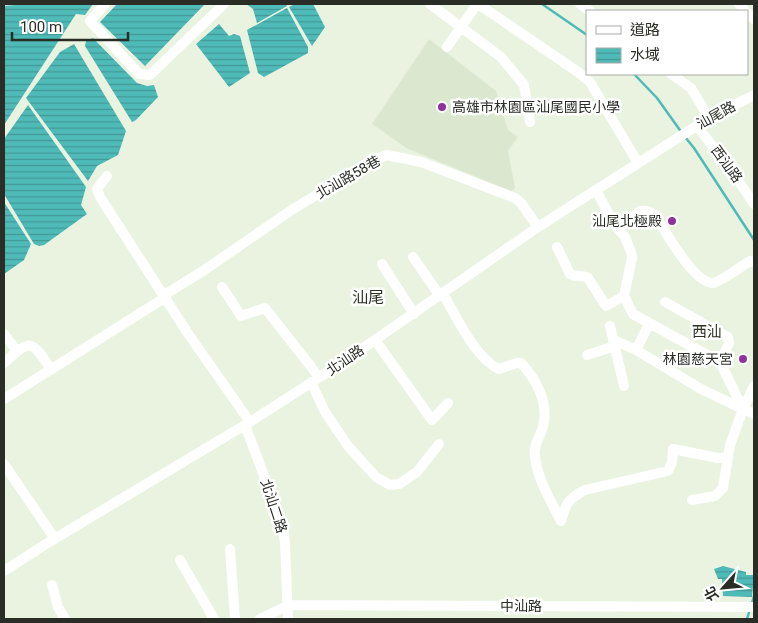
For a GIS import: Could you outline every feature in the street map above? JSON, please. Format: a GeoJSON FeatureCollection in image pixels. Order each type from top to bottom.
{"type":"FeatureCollection","features":[{"type":"Feature","properties":{"kind":"street"},"geometry":{"type":"LineString","coordinates":[[105,4],[90,21],[140,74],[150,75],[224,4]]}},
{"type":"Feature","properties":{"kind":"street"},"geometry":{"type":"LineString","coordinates":[[430,4],[501,57],[524,86],[530,122]]}},
{"type":"Feature","properties":{"kind":"street"},"geometry":{"type":"LineString","coordinates":[[447,47],[477,4],[590,82],[638,163]]}},
{"type":"Feature","properties":{"kind":"street"},"geometry":{"type":"LineString","coordinates":[[672,75],[694,91],[709,118]]}},
{"type":"Feature","properties":{"kind":"street","name":"汕尾路"},"geometry":{"type":"LineString","coordinates":[[679,137],[709,118],[754,95]]}},
{"type":"Feature","properties":{"kind":"street","name":"西汕路"},"geometry":{"type":"LineString","coordinates":[[694,128],[727,164],[754,204]]}},
{"type":"Feature","properties":{"kind":"street","name":"北汕路"},"geometry":{"type":"LineString","coordinates":[[4,571],[248,424],[414,314],[538,227],[679,137]]}},
{"type":"Feature","properties":{"kind":"street","name":"北汕路58巷"},"geometry":{"type":"LineString","coordinates":[[4,399],[165,296],[293,209],[377,159],[387,155],[421,162],[515,198],[521,203],[538,227]]}},
{"type":"Feature","properties":{"kind":"street","name":"北汕二路"},"geometry":{"type":"LineString","coordinates":[[107,176],[97,189],[98,193],[248,424],[282,524],[289,605],[288,619]]}},
{"type":"Feature","properties":{"kind":"street"},"geometry":{"type":"LineString","coordinates":[[596,190],[614,224],[625,237],[631,252],[632,258],[624,296],[633,314],[720,362],[749,412]]}},
{"type":"Feature","properties":{"kind":"street"},"geometry":{"type":"LineString","coordinates":[[618,229],[640,211],[644,210],[652,213],[690,269],[709,282],[716,282],[750,261],[754,262]]}},
{"type":"Feature","properties":{"kind":"street"},"geometry":{"type":"LineString","coordinates":[[557,247],[570,274],[588,278],[606,306],[624,296]]}},
{"type":"Feature","properties":{"kind":"street"},"geometry":{"type":"LineString","coordinates":[[413,257],[441,295],[475,348],[498,369],[521,363],[541,392],[545,409],[543,426],[535,448],[535,456],[541,479],[561,521],[566,504],[572,496],[584,490],[668,471],[674,449],[718,458],[728,457]]}},
{"type":"Feature","properties":{"kind":"street"},"geometry":{"type":"LineString","coordinates":[[382,264],[414,314]]}},
{"type":"Feature","properties":{"kind":"street"},"geometry":{"type":"LineString","coordinates":[[222,287],[241,316],[265,308],[315,380],[325,412],[348,446],[376,477],[390,485],[399,484],[417,472],[439,444]]}},
{"type":"Feature","properties":{"kind":"street"},"geometry":{"type":"LineString","coordinates":[[665,302],[728,337],[729,343],[720,362]]}},
{"type":"Feature","properties":{"kind":"street"},"geometry":{"type":"LineString","coordinates":[[636,350],[649,324]]}},
{"type":"Feature","properties":{"kind":"street"},"geometry":{"type":"LineString","coordinates":[[610,326],[624,386]]}},
{"type":"Feature","properties":{"kind":"street"},"geometry":{"type":"LineString","coordinates":[[4,334],[17,351]]}},
{"type":"Feature","properties":{"kind":"street"},"geometry":{"type":"LineString","coordinates":[[375,340],[432,420],[448,403]]}},
{"type":"Feature","properties":{"kind":"street"},"geometry":{"type":"LineString","coordinates":[[587,354],[614,343],[636,350],[700,388],[749,412]]}},
{"type":"Feature","properties":{"kind":"street"},"geometry":{"type":"LineString","coordinates":[[4,363],[21,347],[27,345],[33,346],[40,351],[51,370]]}},
{"type":"Feature","properties":{"kind":"street"},"geometry":{"type":"LineString","coordinates":[[692,500],[719,494],[723,488],[730,445],[749,412],[754,386]]}},
{"type":"Feature","properties":{"kind":"street"},"geometry":{"type":"LineString","coordinates":[[4,464],[55,539]]}},
{"type":"Feature","properties":{"kind":"street"},"geometry":{"type":"LineString","coordinates":[[230,549],[235,619]]}},
{"type":"Feature","properties":{"kind":"street"},"geometry":{"type":"LineString","coordinates":[[180,560],[214,619]]}},
{"type":"Feature","properties":{"kind":"street"},"geometry":{"type":"LineString","coordinates":[[52,585],[58,607],[65,619]]}},
{"type":"Feature","properties":{"kind":"street"},"geometry":{"type":"LineString","coordinates":[[260,619],[289,605]]}},
{"type":"Feature","properties":{"kind":"street","name":"中汕路"},"geometry":{"type":"LineString","coordinates":[[289,605],[751,607]]}},
{"type":"Feature","properties":{"kind":"shaded area","name":"高雄市林園區汕尾國民小學"},"geometry":{"type":"Polygon","coordinates":[[[429,39],[496,91],[508,130],[518,137],[508,151],[515,188],[511,191],[408,149],[372,124],[429,39]]]}},
{"type":"Feature","properties":{"kind":"water"},"geometry":{"type":"Polygon","coordinates":[[[25,4],[93,4],[85,15],[76,14],[4,125],[4,6],[25,4]]]}},
{"type":"Feature","properties":{"kind":"water"},"geometry":{"type":"Polygon","coordinates":[[[117,4],[205,4],[145,66],[100,22],[117,4]]]}},
{"type":"Feature","properties":{"kind":"water"},"geometry":{"type":"Polygon","coordinates":[[[246,4],[286,4],[287,6],[257,23],[253,9],[246,4]]]}},
{"type":"Feature","properties":{"kind":"water"},"geometry":{"type":"Polygon","coordinates":[[[295,4],[313,4],[325,27],[312,46],[289,7],[295,4]]]}},
{"type":"Feature","properties":{"kind":"water"},"geometry":{"type":"Polygon","coordinates":[[[287,8],[308,47],[308,53],[264,77],[258,73],[247,30],[287,8]]]}},
{"type":"Feature","properties":{"kind":"water"},"geometry":{"type":"Polygon","coordinates":[[[219,24],[229,36],[234,34],[240,36],[250,73],[229,87],[196,44],[219,24]]]}},
{"type":"Feature","properties":{"kind":"water"},"geometry":{"type":"Polygon","coordinates":[[[93,38],[137,83],[147,86],[154,85],[158,97],[132,122],[85,46],[86,41],[93,38]]]}},
{"type":"Feature","properties":{"kind":"water"},"geometry":{"type":"Polygon","coordinates":[[[74,44],[126,131],[118,155],[97,166],[88,181],[26,98],[60,52],[74,44]]]}},
{"type":"Feature","properties":{"kind":"water"},"geometry":{"type":"Polygon","coordinates":[[[28,105],[86,187],[81,205],[87,214],[44,245],[39,246],[34,244],[4,194],[4,139],[28,105]]]}},
{"type":"Feature","properties":{"kind":"water"},"geometry":{"type":"Polygon","coordinates":[[[4,202],[31,244],[24,260],[4,274],[4,202]]]}},
{"type":"Feature","properties":{"kind":"water"},"geometry":{"type":"Polygon","coordinates":[[[723,566],[746,572],[746,575],[754,575],[752,597],[723,596],[722,579],[718,579],[714,569],[723,566]]]}},
{"type":"Feature","properties":{"kind":"waterway"},"geometry":{"type":"LineString","coordinates":[[542,4],[586,34]]}},
{"type":"Feature","properties":{"kind":"waterway"},"geometry":{"type":"LineString","coordinates":[[635,75],[657,98],[682,133]]}},
{"type":"Feature","properties":{"kind":"waterway"},"geometry":{"type":"LineString","coordinates":[[685,137],[754,240]]}},
{"type":"Feature","properties":{"kind":"waterway"},"geometry":{"type":"LineString","coordinates":[[752,603],[754,596]]}},
{"type":"Feature","properties":{"kind":"waterway"},"geometry":{"type":"LineString","coordinates":[[747,619],[750,609]]}},
{"type":"Feature","properties":{"kind":"place","name":"高雄市林園區汕尾國民小學"},"geometry":{"type":"Point","coordinates":[442,107]}},
{"type":"Feature","properties":{"kind":"place","name":"汕尾北極殿"},"geometry":{"type":"Point","coordinates":[672,221]}},
{"type":"Feature","properties":{"kind":"place","name":"林園慈天宮"},"geometry":{"type":"Point","coordinates":[743,359]}},
{"type":"Feature","properties":{"kind":"district","name":"汕尾"},"geometry":{"type":"Point","coordinates":[368,297]}},
{"type":"Feature","properties":{"kind":"district","name":"西汕"},"geometry":{"type":"Point","coordinates":[707,332]}}]}
